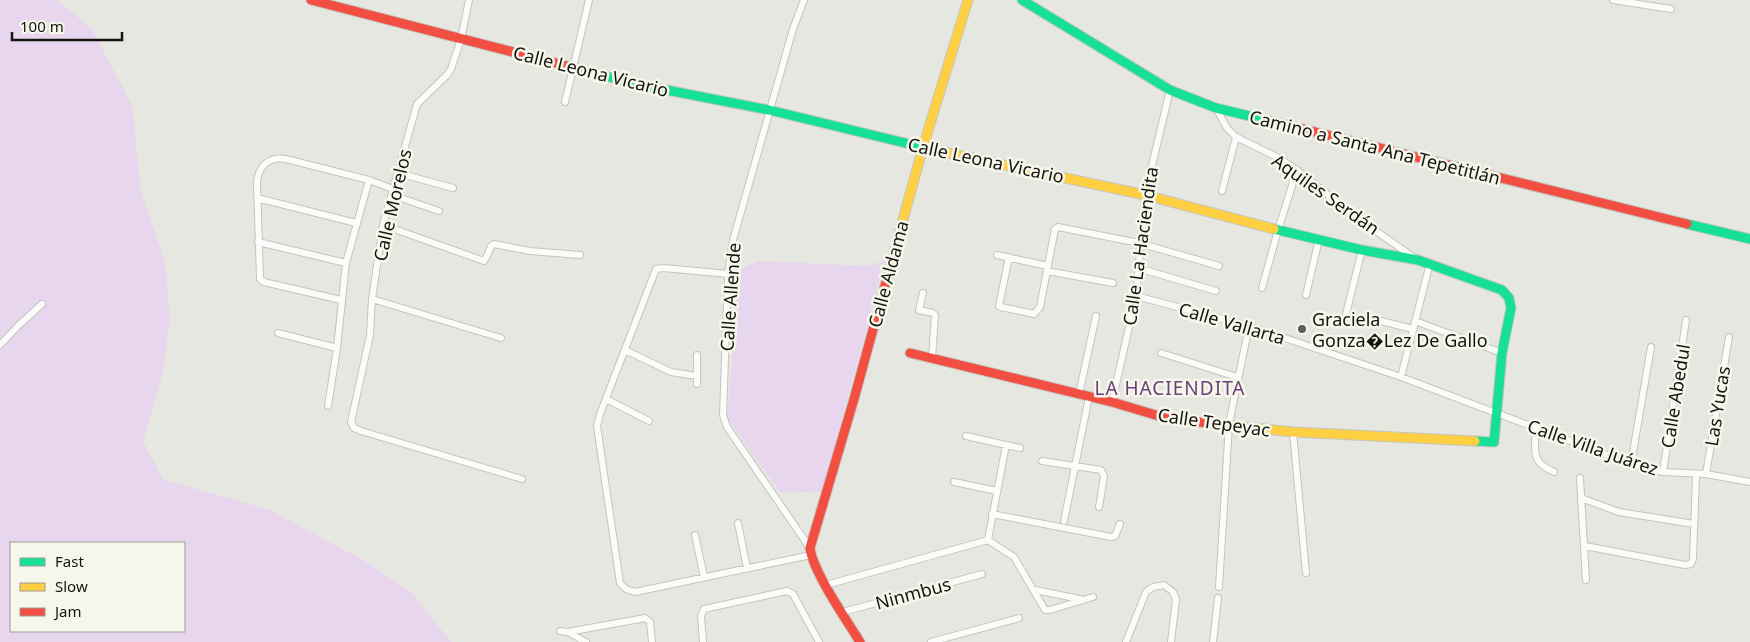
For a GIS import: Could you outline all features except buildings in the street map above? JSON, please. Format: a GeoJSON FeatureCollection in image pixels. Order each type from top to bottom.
{"type":"FeatureCollection","features":[{"type":"Feature","properties":{"kind":"street","name":"Calle Leona Vicario"},"geometry":{"type":"LineString","coordinates":[[311,0],[636,84],[769,110],[923,147],[1144,195],[1362,250],[1430,263],[1502,290],[1507,294],[1511,308],[1502,353]]}},
{"type":"Feature","properties":{"kind":"street","name":"Calle Morelos"},"geometry":{"type":"LineString","coordinates":[[469,0],[454,62],[449,72],[417,104],[383,225],[372,299],[370,335],[352,426],[362,431],[522,479]]}},
{"type":"Feature","properties":{"kind":"street"},"geometry":{"type":"LineString","coordinates":[[565,102],[589,0]]}},
{"type":"Feature","properties":{"kind":"street","name":"Calle Allende"},"geometry":{"type":"LineString","coordinates":[[804,0],[793,29],[732,240],[728,274],[723,415],[724,421],[810,552]]}},
{"type":"Feature","properties":{"kind":"street","name":"Calle Aldama"},"geometry":{"type":"LineString","coordinates":[[810,552],[923,147],[968,0]]}},
{"type":"Feature","properties":{"kind":"street","name":"Camino a Santa Ana Tepetitlán"},"geometry":{"type":"LineString","coordinates":[[1022,0],[1170,90],[1216,108],[1750,240]]}},
{"type":"Feature","properties":{"kind":"street"},"geometry":{"type":"LineString","coordinates":[[1613,0],[1671,8]]}},
{"type":"Feature","properties":{"kind":"street","name":"Calle La Haciendita"},"geometry":{"type":"LineString","coordinates":[[1112,402],[1136,296],[1144,195],[1170,90]]}},
{"type":"Feature","properties":{"kind":"street","name":"Aquiles Serdán"},"geometry":{"type":"LineString","coordinates":[[1216,108],[1227,128],[1236,137],[1279,158],[1297,170],[1356,217],[1418,260]]}},
{"type":"Feature","properties":{"kind":"street"},"geometry":{"type":"LineString","coordinates":[[1222,191],[1236,137]]}},
{"type":"Feature","properties":{"kind":"street"},"geometry":{"type":"LineString","coordinates":[[341,300],[262,281],[259,274],[258,175],[264,164],[278,158],[369,180],[439,211]]}},
{"type":"Feature","properties":{"kind":"street"},"geometry":{"type":"LineString","coordinates":[[1262,288],[1297,170]]}},
{"type":"Feature","properties":{"kind":"street"},"geometry":{"type":"LineString","coordinates":[[398,173],[453,188]]}},
{"type":"Feature","properties":{"kind":"street"},"geometry":{"type":"LineString","coordinates":[[328,406],[337,348],[346,263],[369,180]]}},
{"type":"Feature","properties":{"kind":"street"},"geometry":{"type":"LineString","coordinates":[[258,198],[356,223]]}},
{"type":"Feature","properties":{"kind":"street"},"geometry":{"type":"LineString","coordinates":[[383,225],[484,260],[494,244],[530,252],[580,255]]}},
{"type":"Feature","properties":{"kind":"street"},"geometry":{"type":"LineString","coordinates":[[1008,257],[999,306],[1031,313],[1037,312],[1040,307],[1056,227],[1060,226],[1140,243],[1219,266]]}},
{"type":"Feature","properties":{"kind":"street"},"geometry":{"type":"LineString","coordinates":[[1306,295],[1320,239]]}},
{"type":"Feature","properties":{"kind":"street"},"geometry":{"type":"LineString","coordinates":[[258,242],[346,263]]}},
{"type":"Feature","properties":{"kind":"street"},"geometry":{"type":"LineString","coordinates":[[1345,318],[1362,250]]}},
{"type":"Feature","properties":{"kind":"street"},"geometry":{"type":"LineString","coordinates":[[997,255],[1112,283]]}},
{"type":"Feature","properties":{"kind":"street"},"geometry":{"type":"LineString","coordinates":[[1401,377],[1430,263]]}},
{"type":"Feature","properties":{"kind":"street"},"geometry":{"type":"LineString","coordinates":[[728,274],[664,268],[656,270],[600,414],[598,426],[620,583],[626,589],[635,592],[747,568],[810,552],[826,585],[860,642]]}},
{"type":"Feature","properties":{"kind":"street"},"geometry":{"type":"LineString","coordinates":[[1138,268],[1216,291]]}},
{"type":"Feature","properties":{"kind":"street"},"geometry":{"type":"LineString","coordinates":[[923,293],[920,310],[936,315],[932,358]]}},
{"type":"Feature","properties":{"kind":"street","name":"Calle Vallarta"},"geometry":{"type":"LineString","coordinates":[[1136,296],[1249,326],[1401,377],[1496,412]]}},
{"type":"Feature","properties":{"kind":"street"},"geometry":{"type":"LineString","coordinates":[[372,299],[501,338]]}},
{"type":"Feature","properties":{"kind":"street"},"geometry":{"type":"LineString","coordinates":[[0,345],[42,304]]}},
{"type":"Feature","properties":{"kind":"street"},"geometry":{"type":"LineString","coordinates":[[1079,394],[1096,316]]}},
{"type":"Feature","properties":{"kind":"street"},"geometry":{"type":"LineString","coordinates":[[1377,320],[1412,329]]}},
{"type":"Feature","properties":{"kind":"street","name":"Calle Abedul"},"geometry":{"type":"LineString","coordinates":[[1663,472],[1686,320]]}},
{"type":"Feature","properties":{"kind":"street"},"geometry":{"type":"LineString","coordinates":[[1415,321],[1502,353],[1496,412]]}},
{"type":"Feature","properties":{"kind":"street"},"geometry":{"type":"LineString","coordinates":[[1219,587],[1229,424],[1237,377],[1249,326]]}},
{"type":"Feature","properties":{"kind":"street"},"geometry":{"type":"LineString","coordinates":[[278,333],[337,348]]}},
{"type":"Feature","properties":{"kind":"street","name":"Las Yucas"},"geometry":{"type":"LineString","coordinates":[[1706,474],[1729,337]]}},
{"type":"Feature","properties":{"kind":"street"},"geometry":{"type":"LineString","coordinates":[[1631,464],[1651,347]]}},
{"type":"Feature","properties":{"kind":"street"},"geometry":{"type":"LineString","coordinates":[[625,350],[671,372],[697,376]]}},
{"type":"Feature","properties":{"kind":"street","name":"Calle Tepeyac"},"geometry":{"type":"LineString","coordinates":[[910,353],[1112,402],[1169,419],[1293,432],[1494,442],[1496,412]]}},
{"type":"Feature","properties":{"kind":"street"},"geometry":{"type":"LineString","coordinates":[[1162,353],[1237,377]]}},
{"type":"Feature","properties":{"kind":"street"},"geometry":{"type":"LineString","coordinates":[[697,355],[697,384]]}},
{"type":"Feature","properties":{"kind":"street"},"geometry":{"type":"LineString","coordinates":[[1064,521],[1089,397]]}},
{"type":"Feature","properties":{"kind":"street"},"geometry":{"type":"LineString","coordinates":[[606,399],[649,420]]}},
{"type":"Feature","properties":{"kind":"street","name":"Calle Villa Juárez"},"geometry":{"type":"LineString","coordinates":[[1496,412],[1631,464],[1663,472],[1706,474],[1750,482]]}},
{"type":"Feature","properties":{"kind":"street"},"geometry":{"type":"LineString","coordinates":[[1536,428],[1536,457],[1542,466],[1554,472]]}},
{"type":"Feature","properties":{"kind":"street"},"geometry":{"type":"LineString","coordinates":[[1293,432],[1306,573]]}},
{"type":"Feature","properties":{"kind":"street"},"geometry":{"type":"LineString","coordinates":[[966,436],[1020,448]]}},
{"type":"Feature","properties":{"kind":"street"},"geometry":{"type":"LineString","coordinates":[[988,540],[1006,445]]}},
{"type":"Feature","properties":{"kind":"street"},"geometry":{"type":"LineString","coordinates":[[1042,461],[1103,471],[1104,476],[1099,507]]}},
{"type":"Feature","properties":{"kind":"street"},"geometry":{"type":"LineString","coordinates":[[1585,546],[1691,564],[1693,559],[1696,474]]}},
{"type":"Feature","properties":{"kind":"street"},"geometry":{"type":"LineString","coordinates":[[1580,478],[1586,580]]}},
{"type":"Feature","properties":{"kind":"street"},"geometry":{"type":"LineString","coordinates":[[954,482],[997,491]]}},
{"type":"Feature","properties":{"kind":"street"},"geometry":{"type":"LineString","coordinates":[[1581,498],[1619,512],[1694,524]]}},
{"type":"Feature","properties":{"kind":"street"},"geometry":{"type":"LineString","coordinates":[[992,514],[1112,536],[1117,534],[1120,524]]}},
{"type":"Feature","properties":{"kind":"street"},"geometry":{"type":"LineString","coordinates":[[738,523],[747,568]]}},
{"type":"Feature","properties":{"kind":"street"},"geometry":{"type":"LineString","coordinates":[[695,535],[704,577]]}},
{"type":"Feature","properties":{"kind":"street"},"geometry":{"type":"LineString","coordinates":[[826,585],[988,540],[1014,557],[1045,610],[1093,597]]}},
{"type":"Feature","properties":{"kind":"street","name":"Ninmbus"},"geometry":{"type":"LineString","coordinates":[[843,612],[982,574]]}},
{"type":"Feature","properties":{"kind":"street"},"geometry":{"type":"LineString","coordinates":[[1126,642],[1146,592],[1153,587],[1164,585],[1173,592],[1176,599],[1171,642]]}},
{"type":"Feature","properties":{"kind":"street"},"geometry":{"type":"LineString","coordinates":[[1035,590],[1082,599]]}},
{"type":"Feature","properties":{"kind":"street"},"geometry":{"type":"LineString","coordinates":[[703,642],[701,616],[704,609],[787,591],[793,594],[819,642]]}},
{"type":"Feature","properties":{"kind":"street"},"geometry":{"type":"LineString","coordinates":[[1213,642],[1218,598]]}},
{"type":"Feature","properties":{"kind":"street"},"geometry":{"type":"LineString","coordinates":[[560,632],[644,618],[650,622],[652,642]]}},
{"type":"Feature","properties":{"kind":"street"},"geometry":{"type":"LineString","coordinates":[[930,642],[1019,618]]}},
{"type":"Feature","properties":{"kind":"street"},"geometry":{"type":"LineString","coordinates":[[568,632],[586,642]]}},
{"type":"Feature","properties":{"kind":"shaded area"},"geometry":{"type":"Polygon","coordinates":[[[0,0],[57,0],[92,29],[132,105],[141,193],[165,261],[170,320],[162,375],[143,442],[164,480],[270,510],[368,563],[411,592],[451,642],[0,642],[0,0]]]}},
{"type":"Feature","properties":{"kind":"shaded area"},"geometry":{"type":"Polygon","coordinates":[[[885,260],[822,491],[781,493],[727,418],[740,269],[759,261],[869,266],[885,260]]]}},
{"type":"Feature","properties":{"kind":"traffic: fast"},"geometry":{"type":"LineString","coordinates":[[1022,0],[1170,90],[1216,108],[1266,120]]}},
{"type":"Feature","properties":{"kind":"traffic: fast"},"geometry":{"type":"LineString","coordinates":[[575,68],[636,84],[769,110],[930,149]]}},
{"type":"Feature","properties":{"kind":"traffic: fast"},"geometry":{"type":"LineString","coordinates":[[1687,224],[1750,239]]}},
{"type":"Feature","properties":{"kind":"traffic: fast"},"geometry":{"type":"LineString","coordinates":[[1274,229],[1362,250],[1418,260],[1502,290],[1509,298],[1511,308],[1502,353],[1494,442],[1475,441]]}},
{"type":"Feature","properties":{"kind":"traffic: slow"},"geometry":{"type":"LineString","coordinates":[[898,238],[923,147],[968,0]]}},
{"type":"Feature","properties":{"kind":"traffic: slow"},"geometry":{"type":"LineString","coordinates":[[930,149],[1145,195],[1274,229]]}},
{"type":"Feature","properties":{"kind":"traffic: slow"},"geometry":{"type":"LineString","coordinates":[[1227,425],[1293,432],[1475,441]]}},
{"type":"Feature","properties":{"kind":"traffic: jam"},"geometry":{"type":"LineString","coordinates":[[311,0],[575,68]]}},
{"type":"Feature","properties":{"kind":"traffic: jam"},"geometry":{"type":"LineString","coordinates":[[1266,120],[1687,224]]}},
{"type":"Feature","properties":{"kind":"traffic: jam"},"geometry":{"type":"LineString","coordinates":[[860,642],[823,582],[812,558],[810,548],[854,399],[898,238]]}},
{"type":"Feature","properties":{"kind":"traffic: jam"},"geometry":{"type":"LineString","coordinates":[[910,353],[1112,402],[1169,419],[1227,425]]}},
{"type":"Feature","properties":{"kind":"place","name":"Graciela Gonza�Lez De Gallo"},"geometry":{"type":"Point","coordinates":[1302,329]}},
{"type":"Feature","properties":{"kind":"district","name":"LA HACIENDITA"},"geometry":{"type":"Point","coordinates":[1170,388]}}]}
